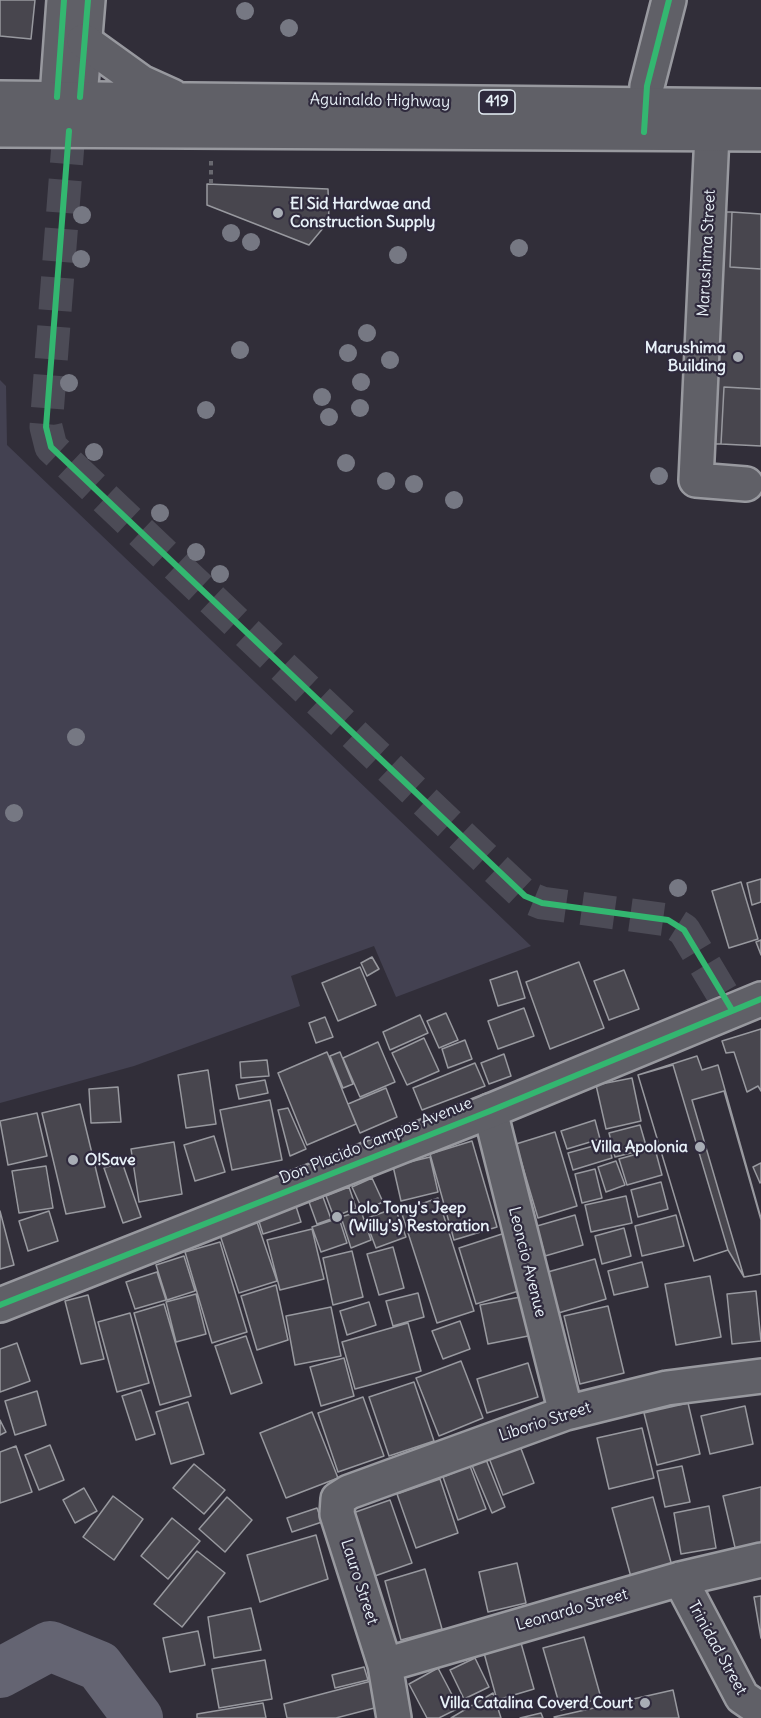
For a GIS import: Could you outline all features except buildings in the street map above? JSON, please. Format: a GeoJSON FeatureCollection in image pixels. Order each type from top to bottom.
{"type":"FeatureCollection","features":[{"type":"Feature","properties":{"kind":"main road"},"geometry":{"type":"LineString","coordinates":[[64,0],[69,131]]}},
{"type":"Feature","properties":{"kind":"main road"},"geometry":{"type":"LineString","coordinates":[[68,97],[84,41],[88,0]]}},
{"type":"Feature","properties":{"kind":"main road"},"geometry":{"type":"LineString","coordinates":[[645,118],[647,86],[669,0]]}},
{"type":"Feature","properties":{"kind":"main road"},"geometry":{"type":"LineString","coordinates":[[84,41],[141,82],[178,100]]}},
{"type":"Feature","properties":{"kind":"main road","name":"Aguinaldo Highway"},"geometry":{"type":"LineString","coordinates":[[0,98],[178,100],[645,118],[712,134],[761,134]]}},
{"type":"Feature","properties":{"kind":"main road","name":"Aguinaldo Highway"},"geometry":{"type":"LineString","coordinates":[[0,130],[508,134],[761,106]]}},
{"type":"Feature","properties":{"kind":"main road","name":"Marushima Street"},"geometry":{"type":"LineString","coordinates":[[712,134],[696,480],[746,484]]}},
{"type":"Feature","properties":{"kind":"main road","name":"Don Placido Campos Avenue"},"geometry":{"type":"LineString","coordinates":[[0,1305],[490,1111],[761,999]]}},
{"type":"Feature","properties":{"kind":"main road","name":"Leoncio Avenue"},"geometry":{"type":"LineString","coordinates":[[490,1111],[566,1413]]}},
{"type":"Feature","properties":{"kind":"main road","name":"Liborio Street"},"geometry":{"type":"LineString","coordinates":[[338,1499],[349,1492],[566,1413],[667,1388],[761,1376]]}},
{"type":"Feature","properties":{"kind":"main road","name":"Lauro Street"},"geometry":{"type":"LineString","coordinates":[[338,1499],[337,1514],[385,1665],[394,1718]]}},
{"type":"Feature","properties":{"kind":"main road","name":"Leonardo Street"},"geometry":{"type":"LineString","coordinates":[[385,1665],[680,1579],[761,1560]]}},
{"type":"Feature","properties":{"kind":"main road","name":"Trinidad Street"},"geometry":{"type":"LineString","coordinates":[[680,1579],[741,1697],[761,1710]]}},
{"type":"Feature","properties":{"kind":"path"},"geometry":{"type":"LineString","coordinates":[[211,152],[211,184]]}},
{"type":"Feature","properties":{"kind":"shaded area"},"geometry":{"type":"Polygon","coordinates":[[[0,380],[6,386],[7,445],[531,946],[396,997],[374,946],[291,976],[300,1006],[134,1066],[0,1103],[0,380]]]}},
{"type":"Feature","properties":{"kind":"waterway"},"geometry":{"type":"LineString","coordinates":[[0,1673],[50,1646],[99,1666],[138,1718]]}},
{"type":"Feature","properties":{"kind":"tunnel"},"geometry":{"type":"LineString","coordinates":[[69,131],[46,427],[51,447],[525,896],[542,903],[668,920],[684,930],[732,1010]]}},
{"type":"Feature","properties":{"kind":"cycle path"},"geometry":{"type":"LineString","coordinates":[[57,97],[64,0]]}},
{"type":"Feature","properties":{"kind":"cycle path"},"geometry":{"type":"LineString","coordinates":[[80,97],[88,0]]}},
{"type":"Feature","properties":{"kind":"cycle path"},"geometry":{"type":"LineString","coordinates":[[644,132],[647,86],[669,0]]}},
{"type":"Feature","properties":{"kind":"cycle path"},"geometry":{"type":"LineString","coordinates":[[69,131],[46,427],[51,447],[525,896],[542,903],[668,920],[684,930],[732,1010]]}},
{"type":"Feature","properties":{"kind":"cycle path"},"geometry":{"type":"LineString","coordinates":[[0,1305],[490,1111],[761,999]]}},
{"type":"Feature","properties":{"kind":"place","name":"El Sid Hardwae and Construction Supply"},"geometry":{"type":"Point","coordinates":[278,213]}},
{"type":"Feature","properties":{"kind":"place","name":"Marushima Building"},"geometry":{"type":"Point","coordinates":[738,357]}},
{"type":"Feature","properties":{"kind":"place","name":"Villa Apolonia"},"geometry":{"type":"Point","coordinates":[700,1147]}},
{"type":"Feature","properties":{"kind":"place","name":"O!Save"},"geometry":{"type":"Point","coordinates":[73,1160]}},
{"type":"Feature","properties":{"kind":"place","name":"Lolo Tony's Jeep (Willy's) Restoration"},"geometry":{"type":"Point","coordinates":[337,1217]}},
{"type":"Feature","properties":{"kind":"place","name":"Villa Catalina Coverd Court"},"geometry":{"type":"Point","coordinates":[645,1703]}}]}
